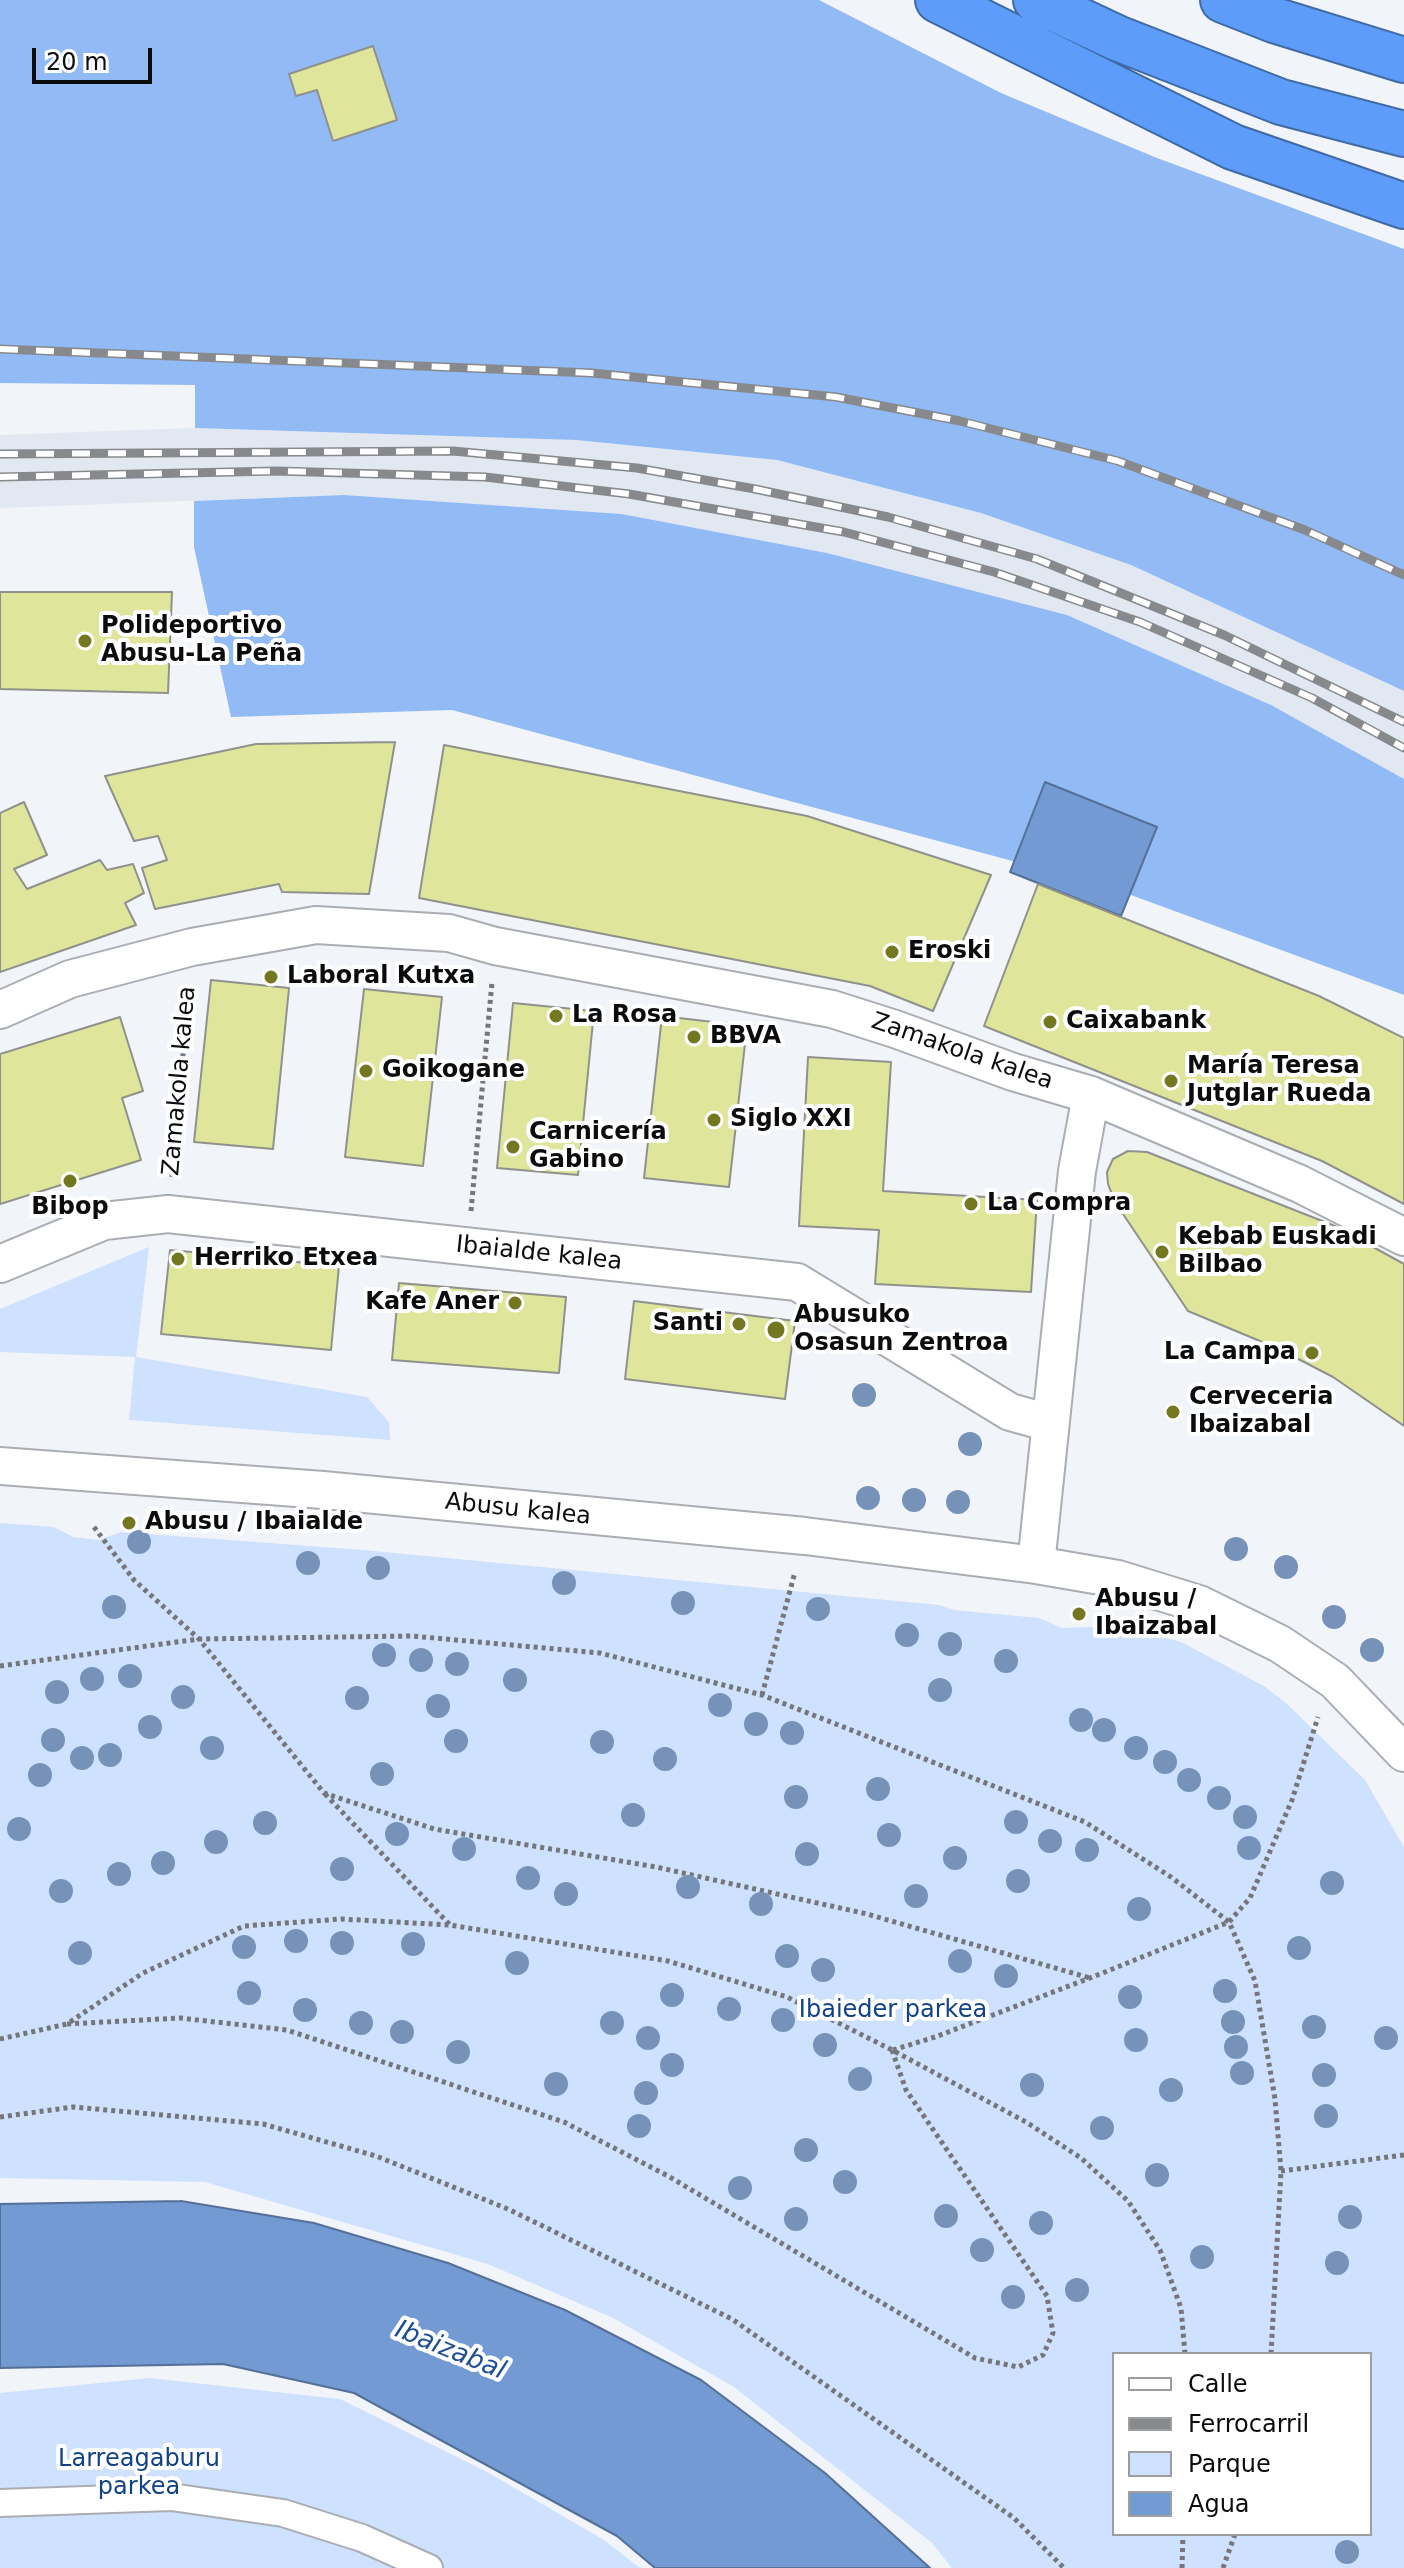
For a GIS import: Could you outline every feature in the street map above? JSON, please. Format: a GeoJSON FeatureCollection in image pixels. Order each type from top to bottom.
{"type":"FeatureCollection","features":[{"type":"Feature","properties":{"kind":"highway"},"geometry":{"type":"LineString","coordinates":[[938,0],[1233,147],[1404,206]]}},
{"type":"Feature","properties":{"kind":"highway"},"geometry":{"type":"LineString","coordinates":[[1036,0],[1117,38],[1281,102],[1404,134]]}},
{"type":"Feature","properties":{"kind":"highway"},"geometry":{"type":"LineString","coordinates":[[1223,0],[1274,20],[1404,60]]}},
{"type":"Feature","properties":{"kind":"street","name":"Zamakola kalea"},"geometry":{"type":"LineString","coordinates":[[0,1010],[70,979],[192,947],[316,925],[449,933],[495,946],[832,1009],[1013,1072],[1091,1095],[1300,1184],[1404,1237]]}},
{"type":"Feature","properties":{"kind":"street"},"geometry":{"type":"LineString","coordinates":[[1036,1565],[1077,1171],[1091,1095]]}},
{"type":"Feature","properties":{"kind":"street","name":"Ibaialde kalea"},"geometry":{"type":"LineString","coordinates":[[0,1264],[104,1221],[168,1214],[797,1282],[1010,1412],[1050,1423]]}},
{"type":"Feature","properties":{"kind":"street","name":"Abusu kalea"},"geometry":{"type":"LineString","coordinates":[[0,1466],[294,1487],[805,1536],[1036,1565],[1118,1579],[1199,1604],[1280,1644],[1335,1681],[1404,1753]]}},
{"type":"Feature","properties":{"kind":"street"},"geometry":{"type":"LineString","coordinates":[[0,2503],[171,2497],[283,2513],[362,2538],[429,2568]]}},
{"type":"Feature","properties":{"kind":"path"},"geometry":{"type":"LineString","coordinates":[[468,1246],[495,946]]}},
{"type":"Feature","properties":{"kind":"path","name":"Zamakola kalea"},"geometry":{"type":"LineString","coordinates":[[168,1214],[192,947]]}},
{"type":"Feature","properties":{"kind":"path"},"geometry":{"type":"LineString","coordinates":[[94,1527],[134,1580],[199,1639],[324,1793],[450,1925]]}},
{"type":"Feature","properties":{"kind":"path"},"geometry":{"type":"LineString","coordinates":[[762,1695],[805,1536]]}},
{"type":"Feature","properties":{"kind":"path"},"geometry":{"type":"LineString","coordinates":[[0,1666],[199,1639],[412,1636],[584,1651],[762,1695],[1085,1822],[1171,1877],[1229,1922],[1255,1981],[1275,2099],[1281,2171],[1271,2352]]}},
{"type":"Feature","properties":{"kind":"path"},"geometry":{"type":"LineString","coordinates":[[892,2050],[935,2037],[1229,1922],[1250,1898],[1292,1800],[1317,1717]]}},
{"type":"Feature","properties":{"kind":"path"},"geometry":{"type":"LineString","coordinates":[[324,1793],[434,1829],[656,1867],[867,1914],[1090,1978]]}},
{"type":"Feature","properties":{"kind":"path"},"geometry":{"type":"LineString","coordinates":[[67,2024],[143,1973],[244,1926],[341,1919],[450,1925],[668,1961],[787,1997],[892,2050],[1048,2136],[1081,2158],[1128,2201],[1166,2264],[1181,2308],[1185,2352]]}},
{"type":"Feature","properties":{"kind":"path"},"geometry":{"type":"LineString","coordinates":[[0,2039],[67,2024],[180,2018],[287,2030],[564,2122],[668,2176],[975,2358],[1018,2367],[1043,2355],[1053,2333],[1047,2296],[906,2090],[892,2050]]}},
{"type":"Feature","properties":{"kind":"path"},"geometry":{"type":"LineString","coordinates":[[0,2117],[73,2107],[263,2124],[376,2156],[508,2209],[732,2319],[1014,2518],[1064,2568]]}},
{"type":"Feature","properties":{"kind":"path"},"geometry":{"type":"LineString","coordinates":[[1281,2171],[1404,2155]]}},
{"type":"Feature","properties":{"kind":"path"},"geometry":{"type":"LineString","coordinates":[[1182,2568],[1183,2536]]}},
{"type":"Feature","properties":{"kind":"path"},"geometry":{"type":"LineString","coordinates":[[1223,2568],[1234,2536]]}},
{"type":"Feature","properties":{"kind":"shaded area"},"geometry":{"type":"Polygon","coordinates":[[[0,0],[819,0],[1001,93],[1157,158],[1404,249],[1404,691],[1131,565],[981,513],[777,460],[576,440],[195,428],[195,385],[0,383],[0,0]]]}},
{"type":"Feature","properties":{"kind":"shaded area"},"geometry":{"type":"Polygon","coordinates":[[[195,428],[576,440],[777,460],[981,513],[1131,565],[1404,691],[1404,779],[1271,705],[1067,615],[827,553],[622,514],[344,495],[0,508],[0,435],[195,428]]]}},
{"type":"Feature","properties":{"kind":"shaded area"},"geometry":{"type":"Polygon","coordinates":[[[344,495],[622,514],[827,553],[1067,615],[1271,705],[1404,779],[1404,995],[1109,887],[452,710],[231,717],[194,547],[194,501],[344,495]]]}},
{"type":"Feature","properties":{"kind":"green space"},"geometry":{"type":"Polygon","coordinates":[[[149,1247],[136,1357],[367,1397],[389,1422],[390,1440],[129,1420],[135,1357],[0,1352],[0,1309],[149,1247]]]}},
{"type":"Feature","properties":{"kind":"green space","name":"Ibaieder parkea"},"geometry":{"type":"Polygon","coordinates":[[[0,1523],[54,1527],[73,1537],[98,1540],[121,1532],[363,1550],[939,1605],[954,1610],[1039,1618],[1062,1628],[1123,1626],[1181,1642],[1264,1686],[1286,1703],[1365,1780],[1404,1847],[1404,2568],[952,2568],[932,2543],[734,2387],[613,2318],[488,2264],[205,2182],[0,2178],[0,1523]]]}},
{"type":"Feature","properties":{"kind":"green space","name":"Larreagaburu parkea"},"geometry":{"type":"Polygon","coordinates":[[[149,2378],[340,2399],[487,2472],[604,2540],[640,2568],[0,2568],[0,2393],[149,2378]]]}},
{"type":"Feature","properties":{"kind":"water"},"geometry":{"type":"Polygon","coordinates":[[[1045,782],[1157,827],[1121,916],[1010,872],[1045,782]]]}},
{"type":"Feature","properties":{"kind":"water","name":"Ibaizabal"},"geometry":{"type":"Polygon","coordinates":[[[181,2201],[314,2223],[448,2263],[565,2310],[701,2380],[825,2473],[930,2568],[655,2568],[617,2536],[354,2393],[223,2364],[0,2368],[0,2204],[181,2201]]]}},
{"type":"Feature","properties":{"kind":"building"},"geometry":{"type":"Polygon","coordinates":[[[373,46],[397,120],[333,141],[317,90],[296,96],[289,74],[373,46]]]}},
{"type":"Feature","properties":{"kind":"building","name":"Polideportivo Abusu-La Peña"},"geometry":{"type":"Polygon","coordinates":[[[0,592],[172,592],[168,693],[0,689],[0,592]]]}},
{"type":"Feature","properties":{"kind":"building"},"geometry":{"type":"Polygon","coordinates":[[[395,742],[369,894],[282,892],[279,884],[155,909],[142,868],[167,860],[158,836],[134,841],[105,776],[256,744],[395,742]]]}},
{"type":"Feature","properties":{"kind":"building"},"geometry":{"type":"Polygon","coordinates":[[[444,745],[807,816],[991,875],[933,1011],[870,986],[419,898],[444,745]]]}},
{"type":"Feature","properties":{"kind":"building"},"geometry":{"type":"Polygon","coordinates":[[[24,802],[47,855],[14,869],[27,889],[100,860],[107,870],[133,864],[144,893],[125,903],[136,925],[0,972],[0,813],[24,802]]]}},
{"type":"Feature","properties":{"kind":"building"},"geometry":{"type":"Polygon","coordinates":[[[1038,884],[1319,996],[1404,1038],[1404,1204],[1322,1161],[984,1026],[1038,884]]]}},
{"type":"Feature","properties":{"kind":"building"},"geometry":{"type":"Polygon","coordinates":[[[211,980],[289,988],[273,1149],[194,1142],[211,980]]]}},
{"type":"Feature","properties":{"kind":"building"},"geometry":{"type":"Polygon","coordinates":[[[364,989],[442,997],[423,1166],[345,1157],[364,989]]]}},
{"type":"Feature","properties":{"kind":"building"},"geometry":{"type":"Polygon","coordinates":[[[513,1003],[594,1011],[578,1175],[497,1168],[513,1003]]]}},
{"type":"Feature","properties":{"kind":"building"},"geometry":{"type":"Polygon","coordinates":[[[662,1016],[747,1026],[729,1187],[644,1178],[662,1016]]]}},
{"type":"Feature","properties":{"kind":"building"},"geometry":{"type":"Polygon","coordinates":[[[120,1017],[143,1091],[122,1098],[141,1160],[0,1204],[0,1054],[120,1017]]]}},
{"type":"Feature","properties":{"kind":"building"},"geometry":{"type":"Polygon","coordinates":[[[808,1057],[891,1062],[883,1191],[1037,1200],[1031,1292],[875,1284],[879,1230],[799,1226],[808,1057]]]}},
{"type":"Feature","properties":{"kind":"building"},"geometry":{"type":"Polygon","coordinates":[[[1128,1151],[1147,1152],[1335,1226],[1404,1264],[1404,1426],[1333,1377],[1279,1349],[1188,1311],[1115,1202],[1108,1184],[1107,1172],[1113,1159],[1128,1151]]]}},
{"type":"Feature","properties":{"kind":"building"},"geometry":{"type":"Polygon","coordinates":[[[170,1250],[339,1266],[331,1350],[161,1334],[170,1250]]]}},
{"type":"Feature","properties":{"kind":"building"},"geometry":{"type":"Polygon","coordinates":[[[399,1283],[566,1297],[559,1373],[392,1360],[399,1283]]]}},
{"type":"Feature","properties":{"kind":"building"},"geometry":{"type":"Polygon","coordinates":[[[634,1301],[795,1321],[785,1399],[625,1379],[634,1301]]]}},
{"type":"Feature","properties":{"kind":"railway"},"geometry":{"type":"LineString","coordinates":[[0,349],[592,373],[836,397],[960,421],[1118,461],[1305,530],[1404,575]]}},
{"type":"Feature","properties":{"kind":"railway"},"geometry":{"type":"LineString","coordinates":[[0,454],[453,451],[637,468],[755,489],[888,517],[1037,559],[1224,635],[1404,722]]}},
{"type":"Feature","properties":{"kind":"railway"},"geometry":{"type":"LineString","coordinates":[[0,477],[277,471],[485,477],[629,494],[844,532],[994,572],[1140,622],[1312,698],[1404,748]]}},
{"type":"Feature","properties":{"kind":"place","name":"Polideportivo Abusu-La Peña"},"geometry":{"type":"Point","coordinates":[85,641]}},
{"type":"Feature","properties":{"kind":"place","name":"Eroski"},"geometry":{"type":"Point","coordinates":[892,952]}},
{"type":"Feature","properties":{"kind":"place","name":"Laboral Kutxa"},"geometry":{"type":"Point","coordinates":[271,977]}},
{"type":"Feature","properties":{"kind":"place","name":"La Rosa"},"geometry":{"type":"Point","coordinates":[556,1016]}},
{"type":"Feature","properties":{"kind":"place","name":"Caixabank"},"geometry":{"type":"Point","coordinates":[1050,1022]}},
{"type":"Feature","properties":{"kind":"place","name":"BBVA"},"geometry":{"type":"Point","coordinates":[694,1037]}},
{"type":"Feature","properties":{"kind":"place","name":"Goikogane"},"geometry":{"type":"Point","coordinates":[366,1071]}},
{"type":"Feature","properties":{"kind":"place","name":"María Teresa Jutglar Rueda"},"geometry":{"type":"Point","coordinates":[1171,1081]}},
{"type":"Feature","properties":{"kind":"place","name":"Siglo XXI"},"geometry":{"type":"Point","coordinates":[714,1120]}},
{"type":"Feature","properties":{"kind":"place","name":"Carnicería Gabino"},"geometry":{"type":"Point","coordinates":[513,1147]}},
{"type":"Feature","properties":{"kind":"place","name":"Bibop"},"geometry":{"type":"Point","coordinates":[70,1181]}},
{"type":"Feature","properties":{"kind":"place","name":"La Compra"},"geometry":{"type":"Point","coordinates":[971,1204]}},
{"type":"Feature","properties":{"kind":"place","name":"Kebab Euskadi Bilbao"},"geometry":{"type":"Point","coordinates":[1162,1252]}},
{"type":"Feature","properties":{"kind":"place","name":"Herriko Etxea"},"geometry":{"type":"Point","coordinates":[178,1259]}},
{"type":"Feature","properties":{"kind":"place","name":"Kafe Aner"},"geometry":{"type":"Point","coordinates":[515,1303]}},
{"type":"Feature","properties":{"kind":"place","name":"Santi"},"geometry":{"type":"Point","coordinates":[739,1324]}},
{"type":"Feature","properties":{"kind":"place","name":"Abusuko Osasun Zentroa"},"geometry":{"type":"Point","coordinates":[776,1330]}},
{"type":"Feature","properties":{"kind":"place","name":"La Campa"},"geometry":{"type":"Point","coordinates":[1312,1353]}},
{"type":"Feature","properties":{"kind":"place","name":"Cerveceria Ibaizabal"},"geometry":{"type":"Point","coordinates":[1173,1412]}},
{"type":"Feature","properties":{"kind":"place","name":"Abusu / Ibaialde"},"geometry":{"type":"Point","coordinates":[129,1523]}},
{"type":"Feature","properties":{"kind":"place","name":"Abusu / Ibaizabal"},"geometry":{"type":"Point","coordinates":[1079,1614]}}]}
